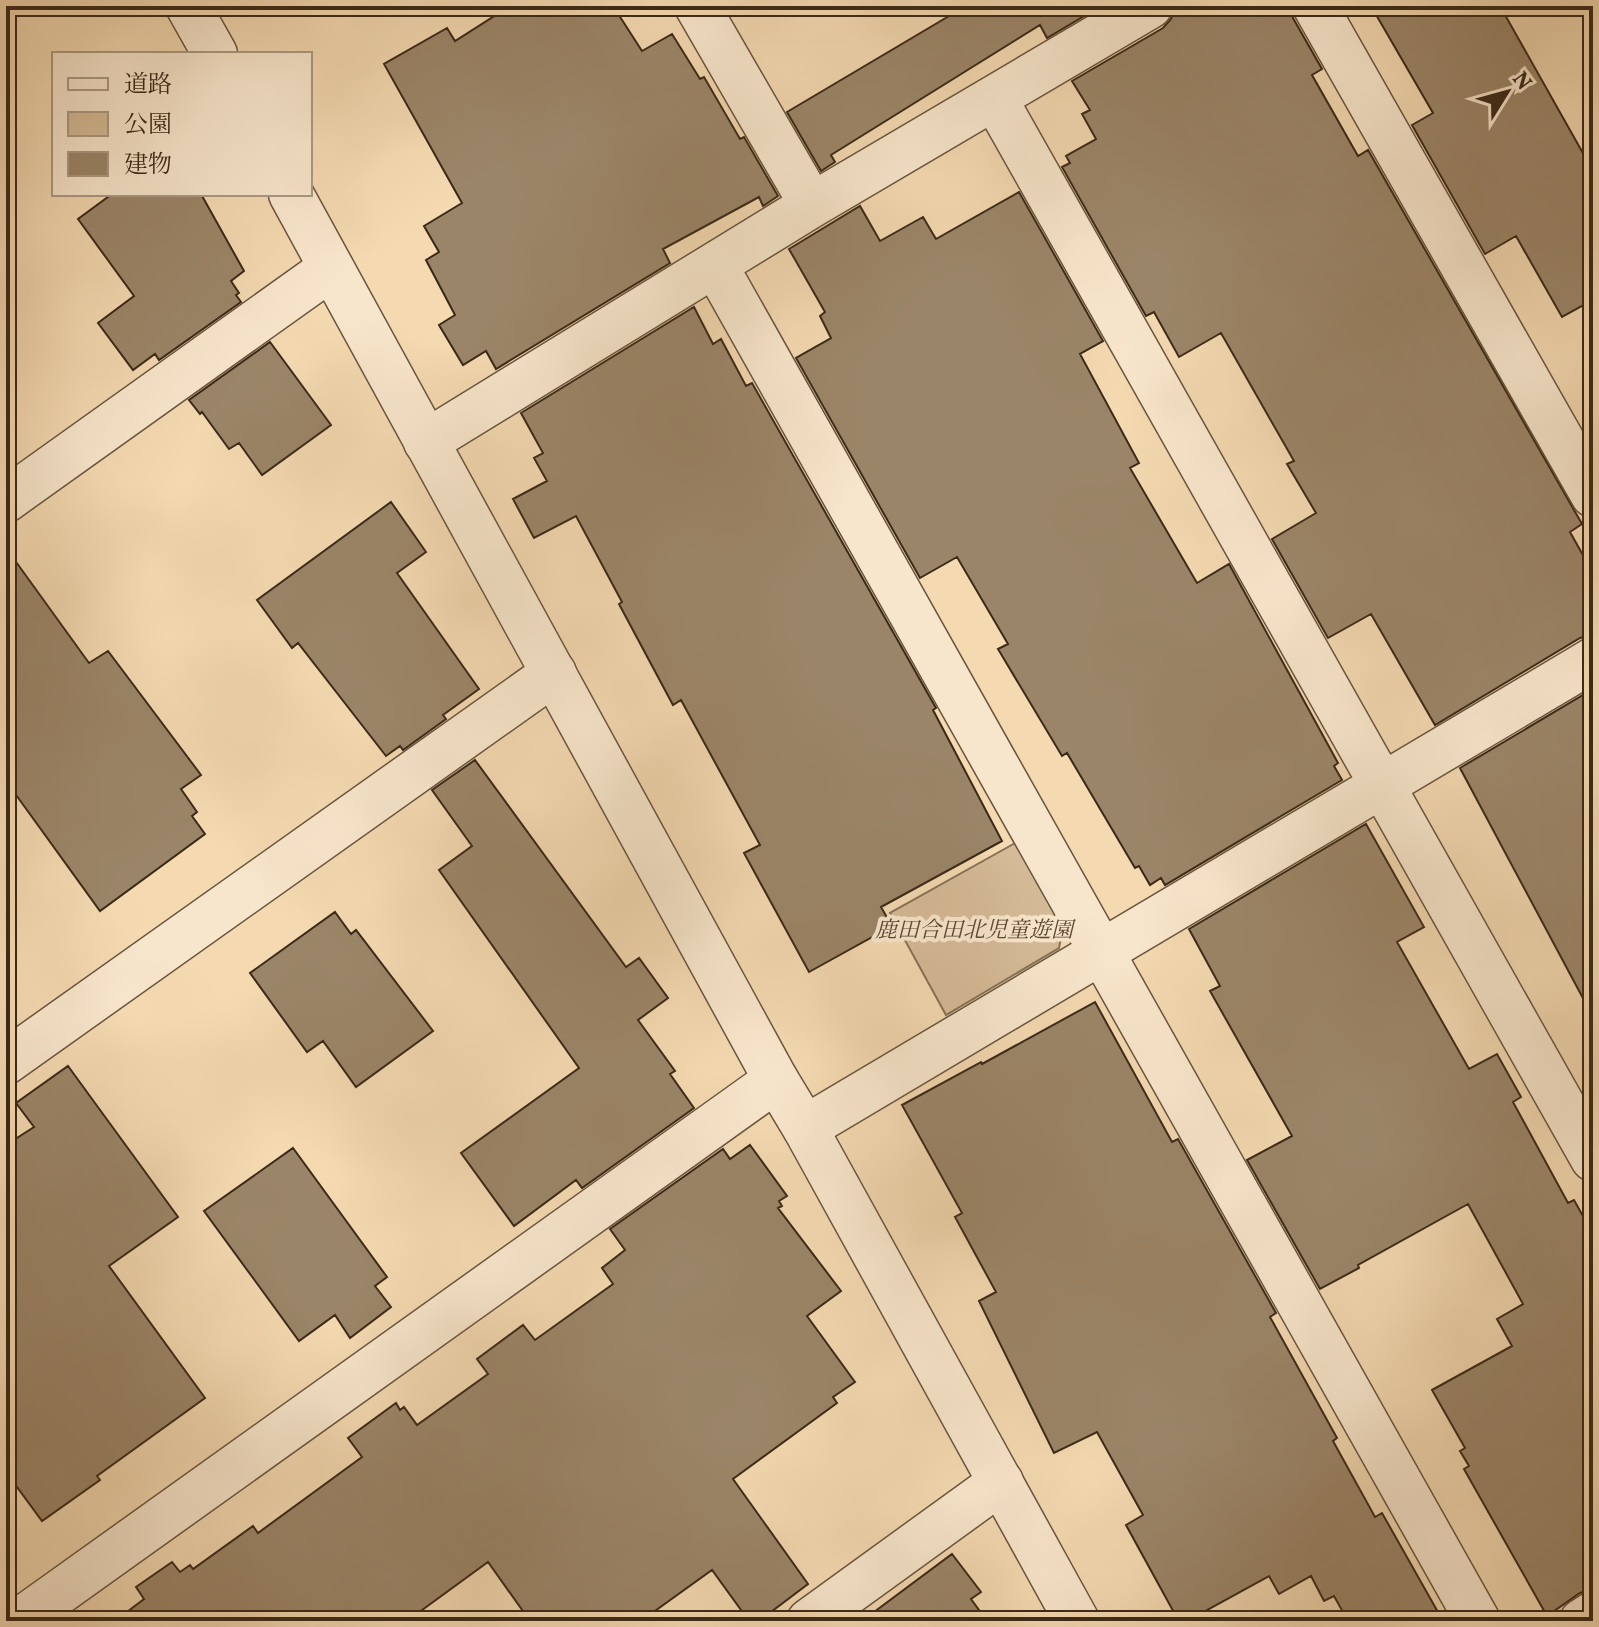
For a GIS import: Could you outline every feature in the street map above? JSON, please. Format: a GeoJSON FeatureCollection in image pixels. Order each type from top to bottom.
{"type":"FeatureCollection","features":[{"type":"Feature","properties":{"kind":"street"},"geometry":{"type":"LineString","coordinates":[[188,6],[214,52]]}},
{"type":"Feature","properties":{"kind":"street"},"geometry":{"type":"LineString","coordinates":[[697,6],[812,205]]}},
{"type":"Feature","properties":{"kind":"street"},"geometry":{"type":"LineString","coordinates":[[426,442],[812,205],[1150,6]]}},
{"type":"Feature","properties":{"kind":"street"},"geometry":{"type":"LineString","coordinates":[[1315,6],[1593,495]]}},
{"type":"Feature","properties":{"kind":"street"},"geometry":{"type":"LineString","coordinates":[[995,99],[1593,1159]]}},
{"type":"Feature","properties":{"kind":"street"},"geometry":{"type":"LineString","coordinates":[[292,196],[776,1080],[1077,1621]]}},
{"type":"Feature","properties":{"kind":"street"},"geometry":{"type":"LineString","coordinates":[[715,265],[1478,1621]]}},
{"type":"Feature","properties":{"kind":"street"},"geometry":{"type":"LineString","coordinates":[[6,500],[331,268]]}},
{"type":"Feature","properties":{"kind":"street"},"geometry":{"type":"LineString","coordinates":[[805,1128],[1593,660]]}},
{"type":"Feature","properties":{"kind":"street"},"geometry":{"type":"LineString","coordinates":[[6,1062],[554,673]]}},
{"type":"Feature","properties":{"kind":"street"},"geometry":{"type":"LineString","coordinates":[[19,1621],[776,1080]]}},
{"type":"Feature","properties":{"kind":"street"},"geometry":{"type":"LineString","coordinates":[[809,1621],[1001,1482]]}},
{"type":"Feature","properties":{"kind":"street"},"geometry":{"type":"LineString","coordinates":[[1582,1621],[1593,1614]]}},
{"type":"Feature","properties":{"kind":"green space","name":"鹿田合田北児童遊園"},"geometry":{"type":"Polygon","coordinates":[[[1017,842],[1064,923],[1059,948],[946,1015],[890,913],[1017,842]]]}},
{"type":"Feature","properties":{"kind":"building"},"geometry":{"type":"Polygon","coordinates":[[[510,6],[613,6],[642,51],[672,34],[700,79],[704,77],[740,139],[744,137],[778,196],[763,206],[759,197],[663,249],[670,263],[496,369],[486,351],[463,365],[439,325],[455,315],[426,260],[439,252],[424,226],[462,203],[384,64],[447,28],[455,41],[510,6]]]}},
{"type":"Feature","properties":{"kind":"building"},"geometry":{"type":"Polygon","coordinates":[[[966,6],[1101,6],[1047,38],[1040,25],[831,155],[835,162],[821,171],[787,112],[966,6]]]}},
{"type":"Feature","properties":{"kind":"building"},"geometry":{"type":"Polygon","coordinates":[[[1175,6],[1290,6],[1293,18],[1322,69],[1312,75],[1358,156],[1368,150],[1582,524],[1570,532],[1593,573],[1593,635],[1580,638],[1435,725],[1371,614],[1328,638],[1272,539],[1316,513],[1287,464],[1294,461],[1221,333],[1179,357],[1154,312],[1146,316],[1062,167],[1070,163],[1066,156],[1096,139],[1082,114],[1090,110],[1072,81],[1163,28],[1171,19],[1175,6]]]}},
{"type":"Feature","properties":{"kind":"building"},"geometry":{"type":"Polygon","coordinates":[[[1371,6],[1500,6],[1593,171],[1593,300],[1562,317],[1516,236],[1485,254],[1412,125],[1433,113],[1371,6]]]}},
{"type":"Feature","properties":{"kind":"building"},"geometry":{"type":"Polygon","coordinates":[[[1019,192],[1103,341],[1080,354],[1139,463],[1130,468],[1197,583],[1229,564],[1338,763],[1334,766],[1342,780],[1165,885],[1161,878],[1150,885],[1139,866],[1135,868],[1067,753],[1062,756],[998,649],[1008,644],[957,557],[920,578],[796,358],[831,338],[820,316],[825,312],[789,249],[860,206],[880,241],[923,217],[936,239],[1019,192]]]}},
{"type":"Feature","properties":{"kind":"building"},"geometry":{"type":"Polygon","coordinates":[[[109,196],[202,196],[244,271],[231,281],[241,302],[159,360],[155,354],[133,370],[98,323],[134,296],[78,219],[109,196]]]}},
{"type":"Feature","properties":{"kind":"building"},"geometry":{"type":"Polygon","coordinates":[[[694,307],[713,344],[721,339],[746,386],[752,383],[936,708],[933,710],[1002,841],[881,907],[892,926],[809,972],[744,853],[760,845],[681,700],[673,705],[576,516],[534,538],[513,499],[547,481],[534,458],[543,453],[521,413],[694,307]]]}},
{"type":"Feature","properties":{"kind":"building"},"geometry":{"type":"Polygon","coordinates":[[[270,342],[331,425],[262,475],[239,443],[229,449],[202,412],[200,414],[189,400],[270,342]]]}},
{"type":"Feature","properties":{"kind":"building"},"geometry":{"type":"Polygon","coordinates":[[[391,502],[426,552],[397,573],[479,689],[443,715],[446,719],[403,750],[400,746],[386,756],[298,643],[292,648],[257,600],[391,502]]]}},
{"type":"Feature","properties":{"kind":"building"},"geometry":{"type":"Polygon","coordinates":[[[6,548],[89,663],[108,651],[201,775],[181,789],[197,812],[192,816],[205,834],[100,911],[6,781],[6,548]]]}},
{"type":"Feature","properties":{"kind":"building"},"geometry":{"type":"Polygon","coordinates":[[[1593,689],[1593,1017],[1460,768],[1593,689]]]}},
{"type":"Feature","properties":{"kind":"building"},"geometry":{"type":"Polygon","coordinates":[[[475,760],[626,967],[639,958],[668,998],[638,1020],[675,1071],[670,1074],[694,1108],[582,1188],[576,1180],[514,1226],[461,1153],[579,1068],[439,870],[472,846],[432,790],[475,760]]]}},
{"type":"Feature","properties":{"kind":"building"},"geometry":{"type":"Polygon","coordinates":[[[1366,824],[1424,927],[1397,942],[1469,1069],[1497,1054],[1521,1097],[1513,1102],[1568,1203],[1574,1200],[1593,1234],[1593,1589],[1580,1593],[1547,1616],[1464,1469],[1469,1466],[1460,1451],[1465,1448],[1432,1390],[1512,1346],[1497,1319],[1523,1304],[1468,1204],[1320,1289],[1247,1160],[1292,1136],[1210,991],[1220,986],[1189,929],[1366,824]]]}},
{"type":"Feature","properties":{"kind":"building"},"geometry":{"type":"Polygon","coordinates":[[[335,912],[351,934],[356,930],[433,1031],[356,1087],[323,1041],[307,1052],[250,973],[335,912]]]}},
{"type":"Feature","properties":{"kind":"building"},"geometry":{"type":"Polygon","coordinates":[[[1095,1002],[1172,1142],[1178,1139],[1276,1313],[1270,1317],[1337,1438],[1333,1441],[1375,1517],[1382,1513],[1443,1621],[1348,1621],[1334,1596],[1324,1601],[1311,1576],[1279,1594],[1269,1576],[1191,1619],[1187,1613],[1177,1618],[1126,1525],[1143,1515],[1097,1432],[1054,1453],[979,1301],[996,1292],[955,1217],[962,1213],[902,1105],[1095,1002]]]}},
{"type":"Feature","properties":{"kind":"building"},"geometry":{"type":"Polygon","coordinates":[[[68,1066],[178,1217],[109,1266],[205,1398],[97,1476],[100,1480],[42,1521],[6,1472],[6,1145],[34,1127],[16,1103],[68,1066]]]}},
{"type":"Feature","properties":{"kind":"building"},"geometry":{"type":"Polygon","coordinates":[[[750,1145],[787,1196],[779,1201],[782,1206],[778,1208],[841,1291],[807,1316],[855,1382],[833,1397],[837,1403],[733,1479],[808,1584],[759,1621],[749,1621],[712,1570],[641,1621],[530,1621],[488,1562],[407,1621],[115,1621],[144,1599],[136,1587],[172,1562],[180,1572],[190,1565],[193,1569],[253,1526],[258,1533],[362,1457],[348,1438],[396,1403],[400,1410],[404,1407],[417,1425],[488,1374],[477,1359],[523,1325],[535,1340],[613,1284],[602,1268],[625,1250],[610,1229],[723,1149],[730,1159],[750,1145]]]}},
{"type":"Feature","properties":{"kind":"building"},"geometry":{"type":"Polygon","coordinates":[[[293,1148],[387,1277],[375,1286],[391,1307],[350,1338],[335,1315],[299,1341],[204,1211],[293,1148]]]}},
{"type":"Feature","properties":{"kind":"building"},"geometry":{"type":"Polygon","coordinates":[[[952,1554],[981,1592],[971,1599],[987,1621],[862,1621],[952,1554]]]}}]}
